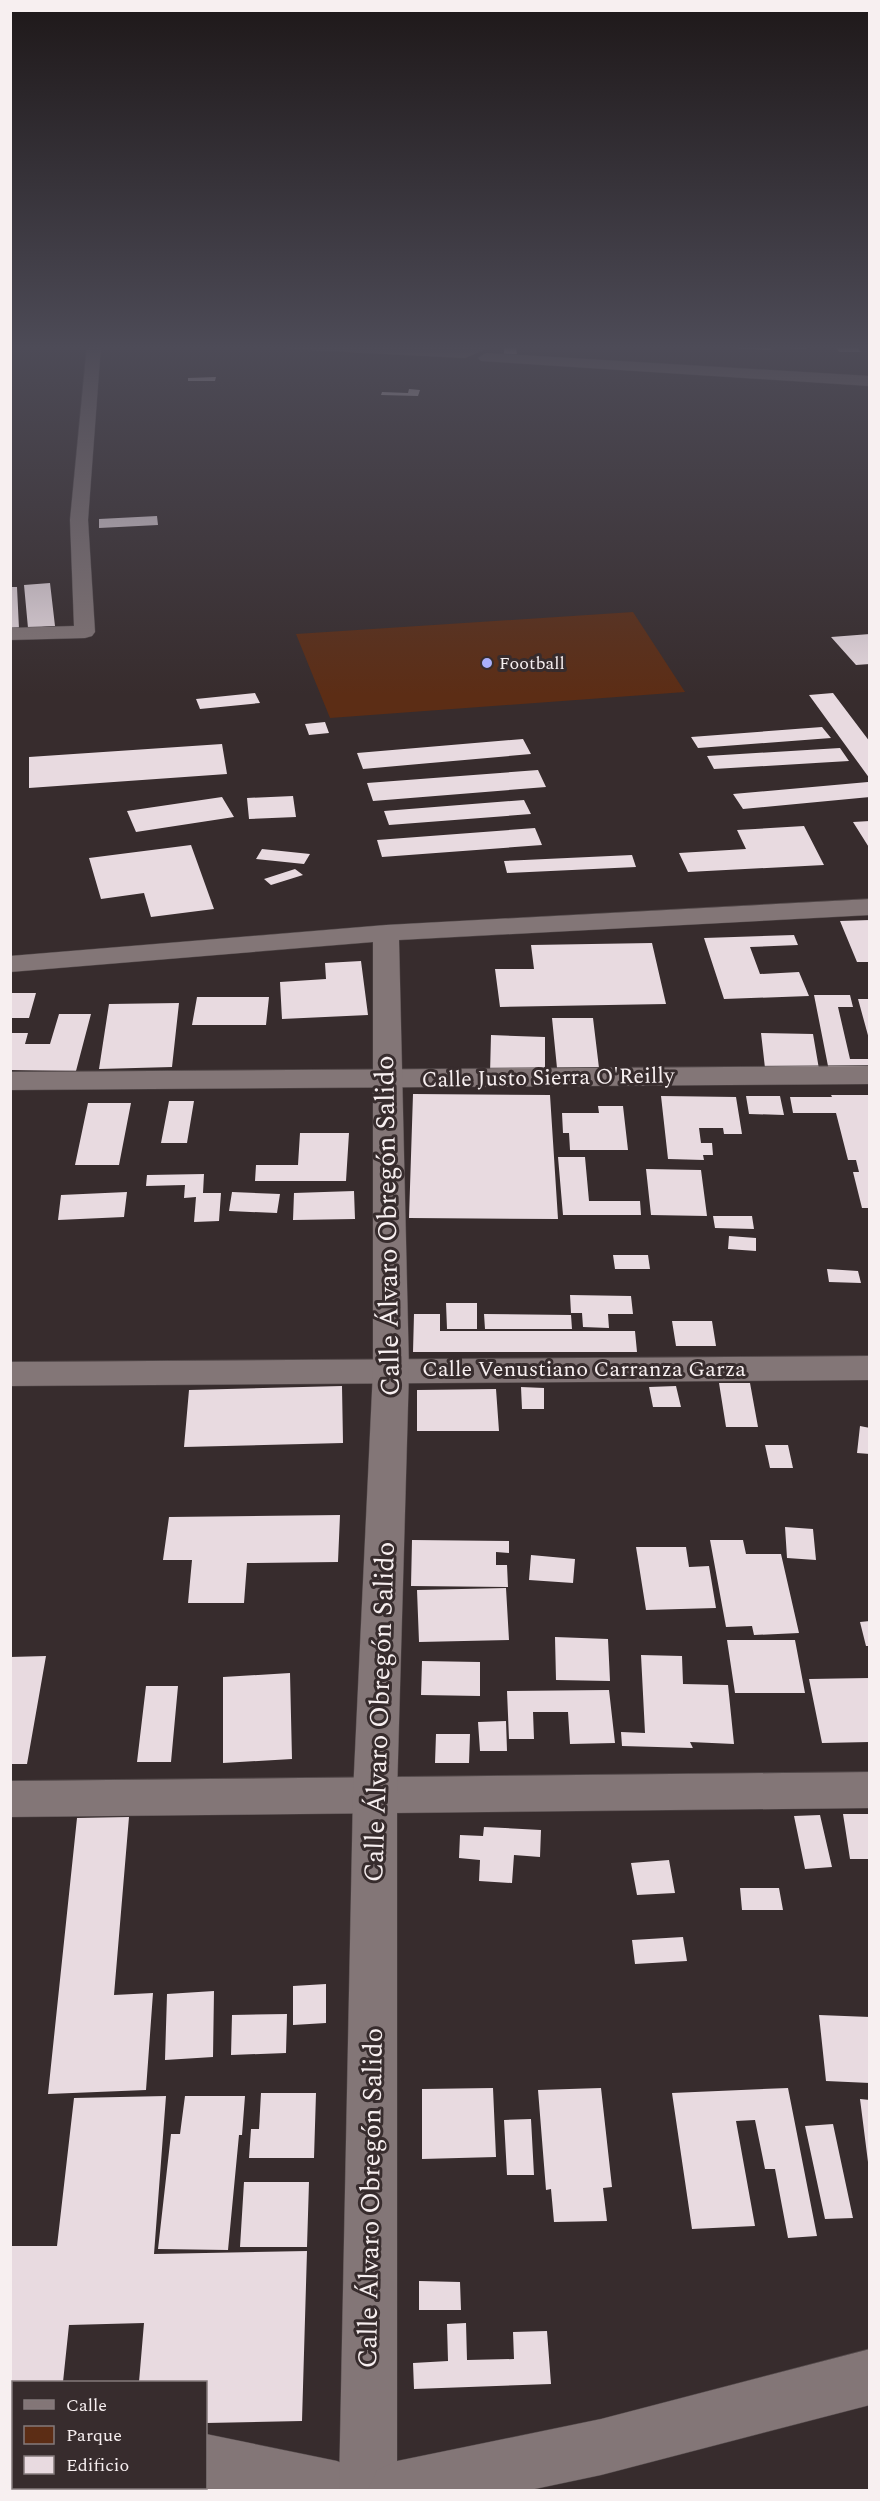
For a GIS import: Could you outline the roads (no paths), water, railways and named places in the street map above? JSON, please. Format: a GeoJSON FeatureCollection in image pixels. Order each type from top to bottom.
{"type":"FeatureCollection","features":[{"type":"Feature","properties":{"kind":"street"},"geometry":{"type":"LineString","coordinates":[[10,634],[85,632],[79,520],[84,462]]}},
{"type":"Feature","properties":{"kind":"street"},"geometry":{"type":"LineString","coordinates":[[10,964],[386,933],[870,907]]}},
{"type":"Feature","properties":{"kind":"street","name":"Calle Álvaro Obregón Salido"},"geometry":{"type":"LineString","coordinates":[[368,2490],[375,1794],[391,1370],[386,933]]}},
{"type":"Feature","properties":{"kind":"street","name":"Calle Justo Sierra O'Reilly"},"geometry":{"type":"LineString","coordinates":[[10,1081],[870,1075]]}},
{"type":"Feature","properties":{"kind":"street","name":"Calle Venustiano Carranza Garza"},"geometry":{"type":"LineString","coordinates":[[10,1374],[870,1368]]}},
{"type":"Feature","properties":{"kind":"street"},"geometry":{"type":"LineString","coordinates":[[10,1799],[870,1790]]}},
{"type":"Feature","properties":{"kind":"street"},"geometry":{"type":"LineString","coordinates":[[396,2490],[600,2446],[870,2377]]}},
{"type":"Feature","properties":{"kind":"street"},"geometry":{"type":"LineString","coordinates":[[207,2463],[337,2490]]}},
{"type":"Feature","properties":{"kind":"place","name":"Football"},"geometry":{"type":"Point","coordinates":[487,663]}}]}
